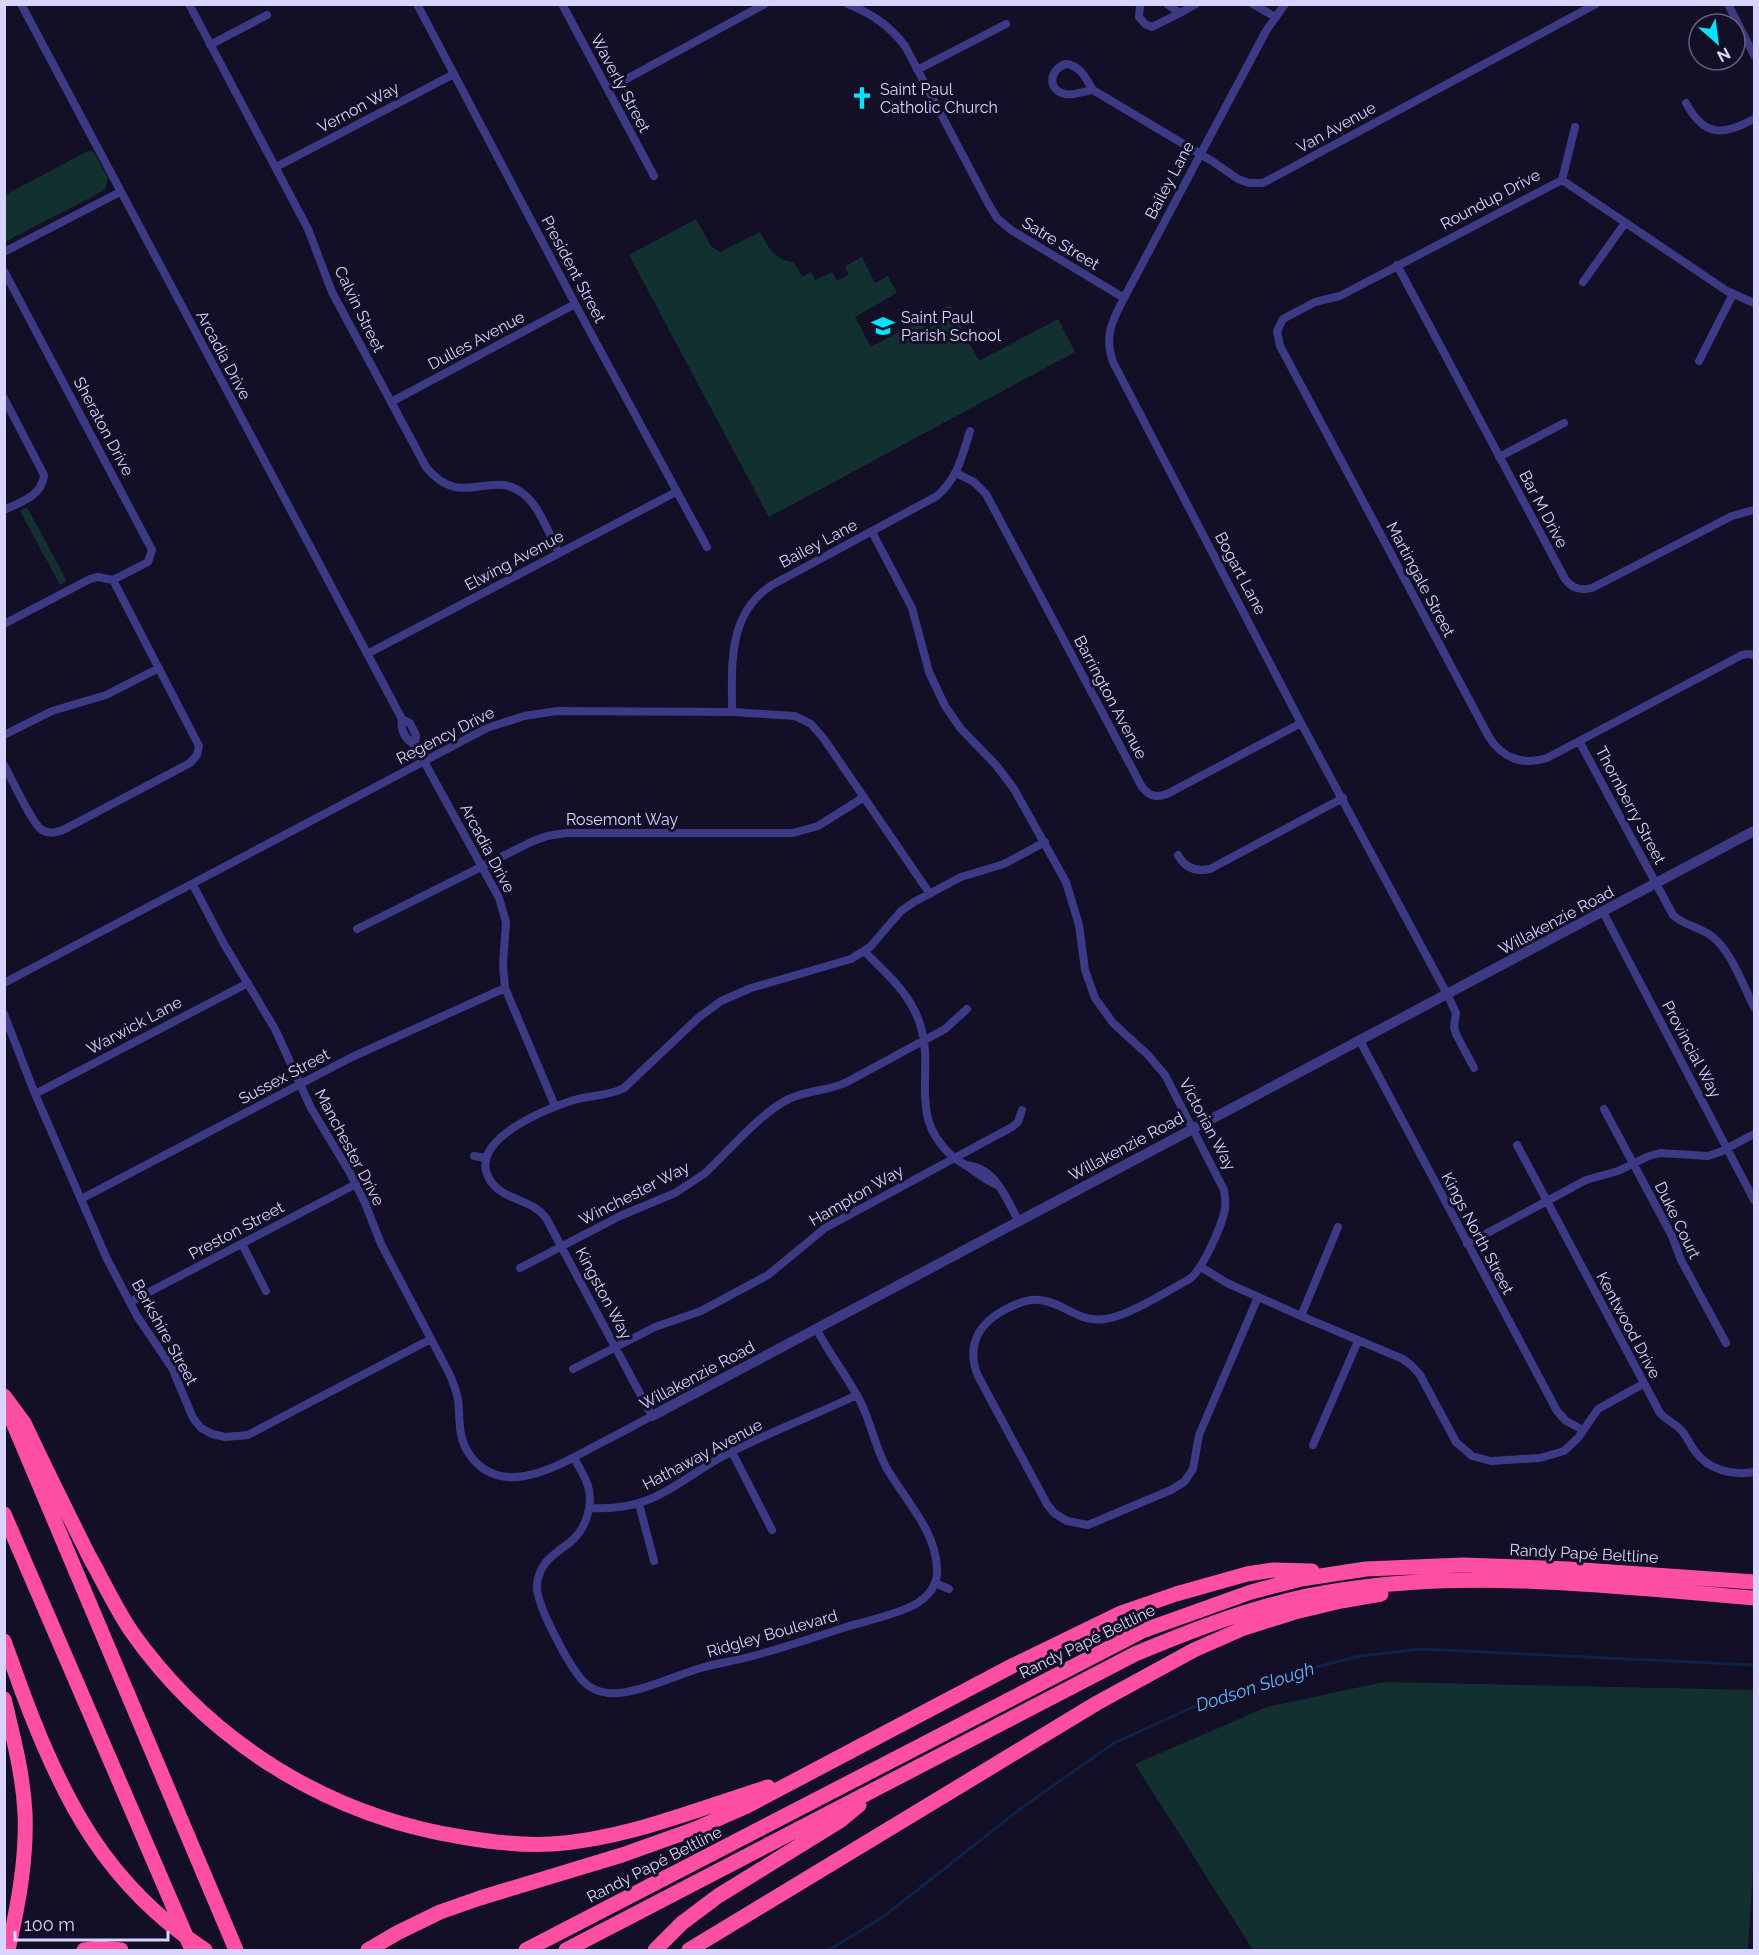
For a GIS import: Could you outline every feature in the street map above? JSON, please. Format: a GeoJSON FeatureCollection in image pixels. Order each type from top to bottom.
{"type":"FeatureCollection","features":[{"type":"Feature","properties":{"kind":"highway"},"geometry":{"type":"LineString","coordinates":[[4,1396],[24,1423],[115,1606],[144,1649],[177,1688],[217,1727],[301,1785],[346,1805],[407,1826],[437,1833],[507,1843],[551,1844],[617,1834],[672,1820],[802,1776]]}},
{"type":"Feature","properties":{"kind":"highway"},"geometry":{"type":"LineString","coordinates":[[4,1403],[236,1948]]}},
{"type":"Feature","properties":{"kind":"highway"},"geometry":{"type":"LineString","coordinates":[[4,1514],[192,1950]]}},
{"type":"Feature","properties":{"kind":"highway","name":"Randy Papé Beltline"},"geometry":{"type":"LineString","coordinates":[[526,1950],[1142,1631],[1251,1592],[1301,1579],[1366,1569],[1463,1565],[1569,1569],[1755,1582]]}},
{"type":"Feature","properties":{"kind":"highway"},"geometry":{"type":"LineString","coordinates":[[368,1950],[418,1922],[449,1909],[622,1855],[745,1807],[1120,1612],[1176,1593],[1247,1574],[1273,1570],[1303,1570],[1336,1574]]}},
{"type":"Feature","properties":{"kind":"highway","name":"Randy Papé Beltline"},"geometry":{"type":"LineString","coordinates":[[566,1950],[1135,1654],[1244,1612],[1340,1590],[1385,1584],[1506,1581],[1755,1598]]}},
{"type":"Feature","properties":{"kind":"highway"},"geometry":{"type":"LineString","coordinates":[[689,1950],[1097,1703],[1194,1650],[1244,1628],[1341,1601],[1388,1593],[1606,1587]]}},
{"type":"Feature","properties":{"kind":"highway"},"geometry":{"type":"LineString","coordinates":[[4,1641],[56,1777],[95,1844],[145,1902],[173,1927],[205,1950]]}},
{"type":"Feature","properties":{"kind":"highway"},"geometry":{"type":"LineString","coordinates":[[4,1699],[19,1762],[25,1814],[19,1891],[8,1950]]}},
{"type":"Feature","properties":{"kind":"highway"},"geometry":{"type":"LineString","coordinates":[[655,1950],[682,1923],[718,1896],[842,1820],[876,1790]]}},
{"type":"Feature","properties":{"kind":"highway"},"geometry":{"type":"LineString","coordinates":[[84,1950],[99,1948],[121,1950]]}},
{"type":"Feature","properties":{"kind":"street","name":"Arcadia Drive"},"geometry":{"type":"LineString","coordinates":[[21,4],[402,719],[400,728],[408,740],[415,745],[505,914],[503,965],[505,988],[555,1106]]}},
{"type":"Feature","properties":{"kind":"street","name":"Calvin Street"},"geometry":{"type":"LineString","coordinates":[[189,4],[313,238],[332,292],[426,467],[433,476],[448,486],[458,489],[496,484],[507,485],[518,490],[533,503],[559,553]]}},
{"type":"Feature","properties":{"kind":"street","name":"President Street"},"geometry":{"type":"LineString","coordinates":[[417,4],[575,304],[707,547]]}},
{"type":"Feature","properties":{"kind":"street","name":"Waverly Street"},"geometry":{"type":"LineString","coordinates":[[562,4],[654,176]]}},
{"type":"Feature","properties":{"kind":"street"},"geometry":{"type":"LineString","coordinates":[[608,89],[765,4]]}},
{"type":"Feature","properties":{"kind":"street","name":"Satre Street"},"geometry":{"type":"LineString","coordinates":[[848,4],[884,22],[900,40],[981,192],[998,218],[1011,230],[1124,298]]}},
{"type":"Feature","properties":{"kind":"street"},"geometry":{"type":"LineString","coordinates":[[1140,4],[1139,17],[1149,26],[1155,26],[1196,4]]}},
{"type":"Feature","properties":{"kind":"street"},"geometry":{"type":"LineString","coordinates":[[1167,4],[1180,13]]}},
{"type":"Feature","properties":{"kind":"street"},"geometry":{"type":"LineString","coordinates":[[1253,4],[1275,16]]}},
{"type":"Feature","properties":{"kind":"street","name":"Bailey Lane"},"geometry":{"type":"LineString","coordinates":[[1113,362],[1107,343],[1108,336],[1124,298],[1275,16],[1285,4]]}},
{"type":"Feature","properties":{"kind":"street","name":"Van Avenue"},"geometry":{"type":"LineString","coordinates":[[1093,90],[1243,182],[1268,181],[1596,4]]}},
{"type":"Feature","properties":{"kind":"street"},"geometry":{"type":"LineString","coordinates":[[1728,4],[1755,55]]}},
{"type":"Feature","properties":{"kind":"street"},"geometry":{"type":"LineString","coordinates":[[210,45],[267,15]]}},
{"type":"Feature","properties":{"kind":"street"},"geometry":{"type":"LineString","coordinates":[[917,70],[1006,24]]}},
{"type":"Feature","properties":{"kind":"street"},"geometry":{"type":"LineString","coordinates":[[1061,65],[1076,66],[1093,90],[1071,94],[1062,93],[1054,87],[1053,72],[1061,65]]}},
{"type":"Feature","properties":{"kind":"street","name":"Vernon Way"},"geometry":{"type":"LineString","coordinates":[[276,167],[454,74]]}},
{"type":"Feature","properties":{"kind":"street"},"geometry":{"type":"LineString","coordinates":[[1686,103],[1695,119],[1712,130],[1733,129],[1755,119]]}},
{"type":"Feature","properties":{"kind":"street"},"geometry":{"type":"LineString","coordinates":[[1562,180],[1575,127]]}},
{"type":"Feature","properties":{"kind":"street","name":"Roundup Drive"},"geometry":{"type":"LineString","coordinates":[[1279,343],[1277,331],[1284,319],[1314,303],[1337,297],[1562,180],[1733,294],[1755,303]]}},
{"type":"Feature","properties":{"kind":"street"},"geometry":{"type":"LineString","coordinates":[[4,252],[120,192]]}},
{"type":"Feature","properties":{"kind":"street"},"geometry":{"type":"LineString","coordinates":[[1583,282],[1625,223]]}},
{"type":"Feature","properties":{"kind":"street","name":"Bar M Drive"},"geometry":{"type":"LineString","coordinates":[[1397,265],[1565,579],[1571,586],[1588,590],[1732,516],[1755,510]]}},
{"type":"Feature","properties":{"kind":"street","name":"Sheraton Drive"},"geometry":{"type":"LineString","coordinates":[[4,271],[152,550],[148,562],[113,580]]}},
{"type":"Feature","properties":{"kind":"street"},"geometry":{"type":"LineString","coordinates":[[1699,361],[1733,294]]}},
{"type":"Feature","properties":{"kind":"street","name":"Dulles Avenue"},"geometry":{"type":"LineString","coordinates":[[391,402],[575,304]]}},
{"type":"Feature","properties":{"kind":"street","name":"Martingale Street"},"geometry":{"type":"LineString","coordinates":[[1279,343],[1496,747],[1514,759],[1531,762],[1547,758],[1742,656],[1755,655]]}},
{"type":"Feature","properties":{"kind":"street","name":"Bogart Lane"},"geometry":{"type":"LineString","coordinates":[[1113,362],[1301,723],[1447,994],[1456,1013],[1454,1027],[1456,1034],[1474,1068]]}},
{"type":"Feature","properties":{"kind":"street"},"geometry":{"type":"LineString","coordinates":[[4,399],[44,475],[38,491],[4,510]]}},
{"type":"Feature","properties":{"kind":"street"},"geometry":{"type":"LineString","coordinates":[[1499,457],[1564,423]]}},
{"type":"Feature","properties":{"kind":"street","name":"Bailey Lane"},"geometry":{"type":"LineString","coordinates":[[732,712],[734,643],[739,624],[749,606],[771,585],[937,496],[956,473],[969,431]]}},
{"type":"Feature","properties":{"kind":"street","name":"Barrington Avenue"},"geometry":{"type":"LineString","coordinates":[[956,473],[974,482],[986,494],[1142,787],[1154,799],[1301,723]]}},
{"type":"Feature","properties":{"kind":"street","name":"Elwing Avenue"},"geometry":{"type":"LineString","coordinates":[[367,654],[676,492]]}},
{"type":"Feature","properties":{"kind":"street"},"geometry":{"type":"LineString","coordinates":[[1732,516],[1755,504]]}},
{"type":"Feature","properties":{"kind":"street","name":"Victorian Way"},"geometry":{"type":"LineString","coordinates":[[872,532],[912,608],[928,667],[945,706],[969,738],[1009,781],[1064,876],[1073,899],[1085,970],[1095,998],[1113,1023],[1160,1068],[1219,1176],[1226,1197],[1222,1219],[1201,1267],[1192,1278],[1113,1318],[1097,1320],[1082,1318],[1053,1304],[1032,1300],[1001,1312],[987,1322],[978,1334],[973,1356],[978,1376],[1047,1504],[1061,1518],[1082,1525],[1095,1523],[1171,1490],[1187,1479],[1193,1468],[1199,1435],[1258,1297]]}},
{"type":"Feature","properties":{"kind":"street"},"geometry":{"type":"LineString","coordinates":[[4,624],[90,579],[98,577],[113,580],[198,740],[199,750],[190,763],[65,829],[53,833],[46,832],[36,824],[4,765]]}},
{"type":"Feature","properties":{"kind":"street"},"geometry":{"type":"LineString","coordinates":[[4,735],[52,711],[106,695],[159,668]]}},
{"type":"Feature","properties":{"kind":"street","name":"Regency Drive"},"geometry":{"type":"LineString","coordinates":[[4,983],[488,728],[514,719],[557,711],[786,714],[807,721],[820,733],[930,894]]}},
{"type":"Feature","properties":{"kind":"street","name":"Thornberry Street"},"geometry":{"type":"LineString","coordinates":[[1580,741],[1676,918],[1708,933],[1721,945],[1755,1006]]}},
{"type":"Feature","properties":{"kind":"street","name":"Rosemont Way"},"geometry":{"type":"LineString","coordinates":[[357,929],[531,842],[556,834],[793,833],[818,826],[864,797]]}},
{"type":"Feature","properties":{"kind":"street"},"geometry":{"type":"LineString","coordinates":[[1178,855],[1184,864],[1196,870],[1210,868],[1342,798]]}},
{"type":"Feature","properties":{"kind":"street","name":"Willakenzie Road"},"geometry":{"type":"LineString","coordinates":[[509,1477],[525,1477],[541,1473],[574,1458],[1193,1127],[1755,831]]}},
{"type":"Feature","properties":{"kind":"street"},"geometry":{"type":"LineString","coordinates":[[474,1156],[486,1158],[491,1147],[500,1137],[555,1106],[624,1088],[703,1014],[735,994],[839,964],[865,952],[901,911],[962,878],[1004,864],[1044,843]]}},
{"type":"Feature","properties":{"kind":"street","name":"Manchester Drive"},"geometry":{"type":"LineString","coordinates":[[193,885],[224,944],[275,1029],[324,1130],[356,1184],[381,1244],[450,1373],[456,1390],[460,1430],[467,1449],[486,1469],[509,1477]]}},
{"type":"Feature","properties":{"kind":"street","name":"Provincial Way"},"geometry":{"type":"LineString","coordinates":[[1603,912],[1755,1200]]}},
{"type":"Feature","properties":{"kind":"street"},"geometry":{"type":"LineString","coordinates":[[865,952],[907,995],[915,1011],[925,1041],[924,1103],[926,1118],[938,1139],[954,1158],[965,1165],[977,1166],[993,1176],[1018,1220]]}},
{"type":"Feature","properties":{"kind":"street","name":"Warwick Lane"},"geometry":{"type":"LineString","coordinates":[[34,1094],[248,983]]}},
{"type":"Feature","properties":{"kind":"street","name":"Sussex Street"},"geometry":{"type":"LineString","coordinates":[[81,1200],[373,1047],[505,988]]}},
{"type":"Feature","properties":{"kind":"street","name":"Winchester Way"},"geometry":{"type":"LineString","coordinates":[[520,1268],[620,1216],[691,1184],[768,1113],[785,1101],[799,1095],[841,1085],[950,1026],[967,1009]]}},
{"type":"Feature","properties":{"kind":"street","name":"Berkshire Street"},"geometry":{"type":"LineString","coordinates":[[4,1014],[34,1094],[130,1302],[172,1368],[190,1413],[196,1423],[206,1431],[225,1437],[242,1437],[255,1432],[431,1339]]}},
{"type":"Feature","properties":{"kind":"street","name":"Kings North Street"},"geometry":{"type":"LineString","coordinates":[[1359,1039],[1557,1412],[1566,1421],[1583,1430]]}},
{"type":"Feature","properties":{"kind":"street","name":"Duke Court"},"geometry":{"type":"LineString","coordinates":[[1604,1109],[1726,1343]]}},
{"type":"Feature","properties":{"kind":"street","name":"Hampton Way"},"geometry":{"type":"LineString","coordinates":[[573,1369],[660,1325],[701,1311],[768,1275],[825,1228],[1012,1127],[1018,1122],[1022,1110]]}},
{"type":"Feature","properties":{"kind":"street"},"geometry":{"type":"LineString","coordinates":[[1467,1244],[1590,1179],[1618,1171],[1654,1154],[1708,1156],[1755,1134]]}},
{"type":"Feature","properties":{"kind":"street","name":"Kentwood Drive"},"geometry":{"type":"LineString","coordinates":[[1517,1145],[1660,1413],[1682,1431],[1695,1452],[1707,1463],[1724,1471],[1755,1472]]}},
{"type":"Feature","properties":{"kind":"street","name":"Kingston Way"},"geometry":{"type":"LineString","coordinates":[[486,1158],[486,1170],[499,1190],[540,1209],[652,1416]]}},
{"type":"Feature","properties":{"kind":"street","name":"Preston Street"},"geometry":{"type":"LineString","coordinates":[[130,1302],[356,1184]]}},
{"type":"Feature","properties":{"kind":"street"},"geometry":{"type":"LineString","coordinates":[[1301,1316],[1338,1227]]}},
{"type":"Feature","properties":{"kind":"street"},"geometry":{"type":"LineString","coordinates":[[242,1244],[266,1291]]}},
{"type":"Feature","properties":{"kind":"street"},"geometry":{"type":"LineString","coordinates":[[1201,1267],[1227,1283],[1403,1359],[1412,1365],[1420,1375],[1452,1437],[1473,1456],[1497,1461],[1551,1456],[1570,1446],[1598,1409],[1643,1384]]}},
{"type":"Feature","properties":{"kind":"street"},"geometry":{"type":"LineString","coordinates":[[816,1328],[829,1354],[857,1395],[885,1464],[932,1544],[937,1563],[935,1583],[949,1589]]}},
{"type":"Feature","properties":{"kind":"street"},"geometry":{"type":"LineString","coordinates":[[1313,1445],[1358,1341]]}},
{"type":"Feature","properties":{"kind":"street","name":"Hathaway Avenue"},"geometry":{"type":"LineString","coordinates":[[590,1508],[639,1504],[667,1491],[732,1452],[857,1395]]}},
{"type":"Feature","properties":{"kind":"street"},"geometry":{"type":"LineString","coordinates":[[732,1452],[772,1530]]}},
{"type":"Feature","properties":{"kind":"street"},"geometry":{"type":"LineString","coordinates":[[574,1458],[588,1486],[590,1508]]}},
{"type":"Feature","properties":{"kind":"street"},"geometry":{"type":"LineString","coordinates":[[639,1504],[654,1561]]}},
{"type":"Feature","properties":{"kind":"street","name":"Ridgley Boulevard"},"geometry":{"type":"LineString","coordinates":[[590,1508],[578,1534],[543,1564],[538,1576],[537,1588],[542,1608],[575,1671],[589,1686],[602,1692],[617,1693],[632,1690],[704,1667],[751,1657],[902,1610],[926,1597],[935,1583]]}},
{"type":"Feature","properties":{"kind":"green space"},"geometry":{"type":"Polygon","coordinates":[[[88,151],[94,152],[108,178],[105,190],[5,242],[5,195],[88,151]]]}},
{"type":"Feature","properties":{"kind":"green space","name":"Saint Paul Parish School"},"geometry":{"type":"Polygon","coordinates":[[[696,219],[711,246],[720,252],[760,232],[777,256],[794,262],[802,277],[811,272],[815,280],[832,272],[837,281],[849,275],[845,266],[862,257],[875,283],[888,276],[897,293],[855,317],[871,347],[950,305],[979,361],[1058,319],[1075,352],[769,517],[629,255],[696,219]]]}},
{"type":"Feature","properties":{"kind":"green space"},"geometry":{"type":"Polygon","coordinates":[[[27,507],[67,581],[60,585],[20,511],[27,507]]]}},
{"type":"Feature","properties":{"kind":"green space"},"geometry":{"type":"Polygon","coordinates":[[[1384,1682],[1754,1690],[1754,1854],[1748,1950],[1253,1950],[1135,1764],[1267,1707],[1384,1682]]]}},
{"type":"Feature","properties":{"kind":"waterway","name":"Dodson Slough"},"geometry":{"type":"LineString","coordinates":[[829,1950],[883,1917],[1020,1809],[1114,1743],[1215,1697],[1275,1677],[1361,1656],[1421,1649],[1754,1665]]}},
{"type":"Feature","properties":{"kind":"place","name":"Saint Paul Catholic Church"},"geometry":{"type":"Point","coordinates":[862,98]}},
{"type":"Feature","properties":{"kind":"place","name":"Saint Paul Parish School"},"geometry":{"type":"Point","coordinates":[883,326]}}]}
